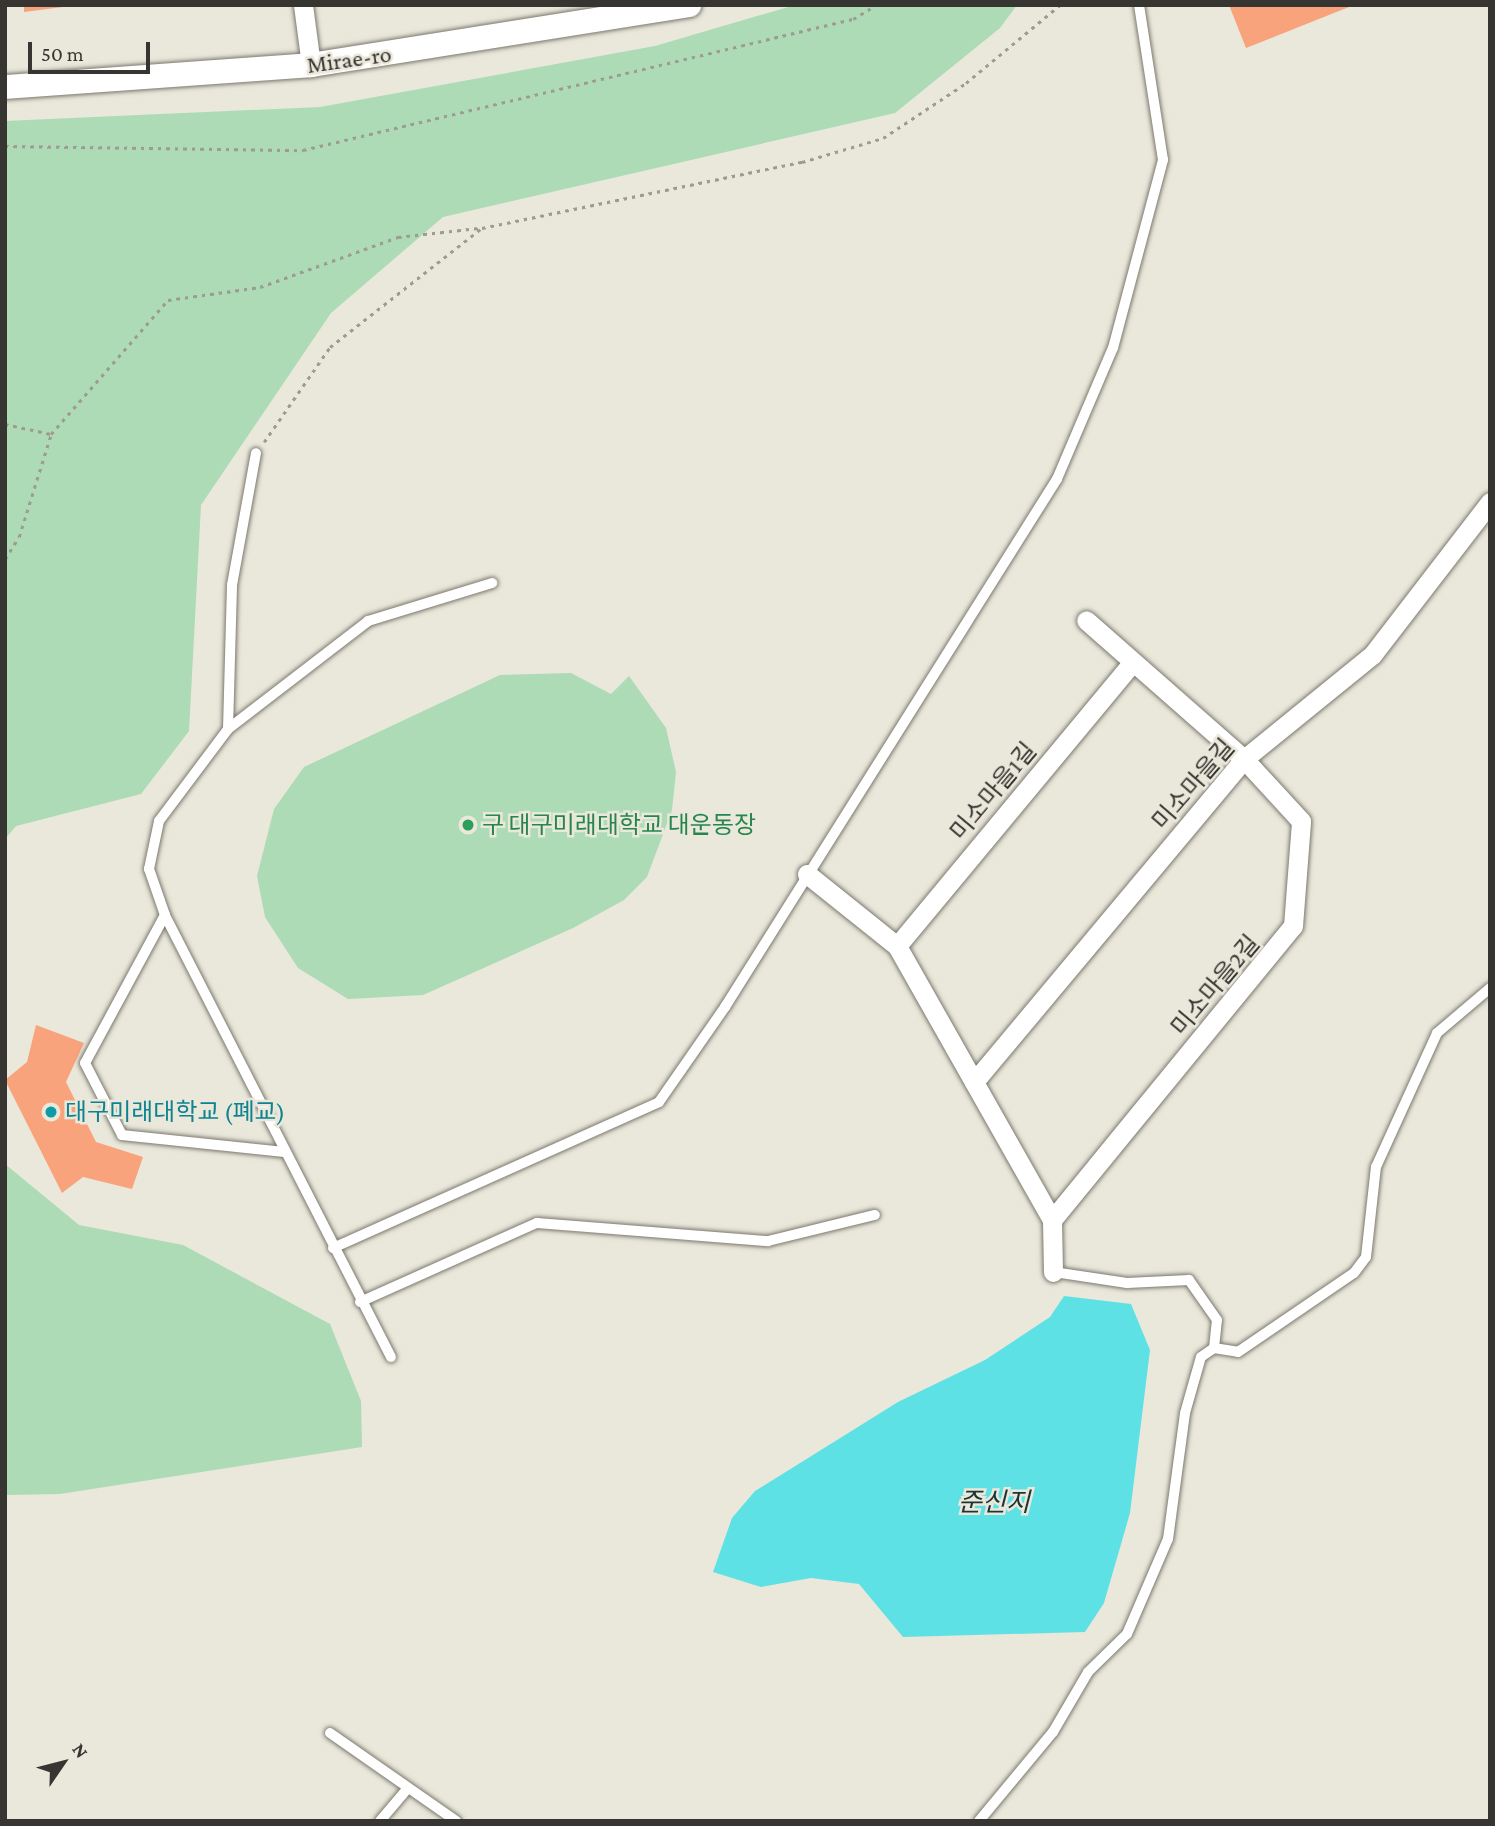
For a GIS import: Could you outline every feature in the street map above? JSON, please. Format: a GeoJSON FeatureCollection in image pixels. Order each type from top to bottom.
{"type":"FeatureCollection","features":[{"type":"Feature","properties":{"kind":"street"},"geometry":{"type":"LineString","coordinates":[[303,5],[311,65]]}},
{"type":"Feature","properties":{"kind":"street","name":"Mirae-ro"},"geometry":{"type":"LineString","coordinates":[[5,87],[311,65],[675,8]]}},
{"type":"Feature","properties":{"kind":"street","name":"미소마을길"},"geometry":{"type":"LineString","coordinates":[[974,1082],[1244,759],[1373,654],[1490,502]]}},
{"type":"Feature","properties":{"kind":"street"},"geometry":{"type":"LineString","coordinates":[[1086,620],[1244,759]]}},
{"type":"Feature","properties":{"kind":"street","name":"미소마을1길"},"geometry":{"type":"LineString","coordinates":[[897,946],[1133,662]]}},
{"type":"Feature","properties":{"kind":"street","name":"미소마을2길"},"geometry":{"type":"LineString","coordinates":[[1052,1220],[1293,926],[1301,821],[1244,759]]}},
{"type":"Feature","properties":{"kind":"street"},"geometry":{"type":"LineString","coordinates":[[807,874],[897,946],[1052,1220],[1053,1272]]}},
{"type":"Feature","properties":{"kind":"lane"},"geometry":{"type":"LineString","coordinates":[[333,1248],[659,1102],[807,874],[1057,479],[1113,348],[1163,160],[1139,5]]}},
{"type":"Feature","properties":{"kind":"lane"},"geometry":{"type":"LineString","coordinates":[[228,729],[232,585],[257,453]]}},
{"type":"Feature","properties":{"kind":"lane"},"geometry":{"type":"LineString","coordinates":[[391,1357],[360,1303],[165,915],[149,869],[159,821],[228,729],[368,621],[492,583]]}},
{"type":"Feature","properties":{"kind":"lane"},"geometry":{"type":"LineString","coordinates":[[165,915],[85,1063],[122,1135],[284,1152]]}},
{"type":"Feature","properties":{"kind":"lane"},"geometry":{"type":"LineString","coordinates":[[979,1821],[1053,1731],[1088,1672],[1127,1634],[1168,1539],[1185,1413],[1201,1357],[1214,1348],[1238,1352],[1354,1273],[1366,1257],[1376,1167],[1437,1033],[1490,988]]}},
{"type":"Feature","properties":{"kind":"lane"},"geometry":{"type":"LineString","coordinates":[[360,1303],[537,1223],[768,1241],[875,1215]]}},
{"type":"Feature","properties":{"kind":"lane"},"geometry":{"type":"LineString","coordinates":[[1053,1272],[1127,1283],[1189,1280],[1217,1320],[1214,1348]]}},
{"type":"Feature","properties":{"kind":"lane"},"geometry":{"type":"LineString","coordinates":[[330,1732],[456,1821]]}},
{"type":"Feature","properties":{"kind":"lane"},"geometry":{"type":"LineString","coordinates":[[380,1821],[408,1788]]}},
{"type":"Feature","properties":{"kind":"path"},"geometry":{"type":"LineString","coordinates":[[5,146],[303,149],[853,19],[876,5]]}},
{"type":"Feature","properties":{"kind":"path"},"geometry":{"type":"LineString","coordinates":[[5,559],[19,537],[51,434],[168,300],[260,287],[398,237],[482,228],[802,162],[883,138],[966,83],[1060,5]]}},
{"type":"Feature","properties":{"kind":"path"},"geometry":{"type":"LineString","coordinates":[[257,453],[330,347],[482,228]]}},
{"type":"Feature","properties":{"kind":"path"},"geometry":{"type":"LineString","coordinates":[[5,424],[51,434]]}},
{"type":"Feature","properties":{"kind":"green space"},"geometry":{"type":"Polygon","coordinates":[[[795,5],[1017,5],[1000,28],[895,113],[443,217],[331,313],[201,505],[189,731],[141,794],[16,826],[5,839],[5,121],[320,107],[655,46],[795,5]]]}},
{"type":"Feature","properties":{"kind":"green space","name":"구 대구미래대학교 대운동장"},"geometry":{"type":"Polygon","coordinates":[[[571,673],[611,694],[629,676],[666,728],[676,772],[672,810],[647,877],[624,900],[573,928],[423,995],[348,999],[298,968],[265,917],[257,876],[274,809],[304,767],[500,675],[571,673]]]}},
{"type":"Feature","properties":{"kind":"green space"},"geometry":{"type":"Polygon","coordinates":[[[5,1164],[79,1225],[183,1245],[330,1324],[361,1401],[362,1447],[60,1494],[5,1495],[5,1164]]]}},
{"type":"Feature","properties":{"kind":"water","name":"준신지"},"geometry":{"type":"Polygon","coordinates":[[[1064,1296],[1131,1304],[1150,1350],[1130,1513],[1104,1603],[1085,1632],[903,1637],[859,1584],[811,1578],[761,1587],[713,1572],[732,1518],[755,1491],[898,1402],[985,1360],[1050,1317],[1064,1296]]]}},
{"type":"Feature","properties":{"kind":"building"},"geometry":{"type":"Polygon","coordinates":[[[24,5],[63,5],[63,7],[24,12],[24,5]]]}},
{"type":"Feature","properties":{"kind":"building"},"geometry":{"type":"Polygon","coordinates":[[[1229,5],[1354,5],[1246,48],[1229,5]]]}},
{"type":"Feature","properties":{"kind":"building","name":"대구미래대학교 (폐교)"},"geometry":{"type":"Polygon","coordinates":[[[36,1025],[84,1043],[66,1082],[96,1142],[143,1157],[132,1189],[83,1177],[62,1193],[5,1080],[27,1062],[36,1025]]]}},
{"type":"Feature","properties":{"kind":"place","name":"구 대구미래대학교 대운동장"},"geometry":{"type":"Point","coordinates":[468,825]}},
{"type":"Feature","properties":{"kind":"place","name":"대구미래대학교 (폐교)"},"geometry":{"type":"Point","coordinates":[51,1112]}}]}
